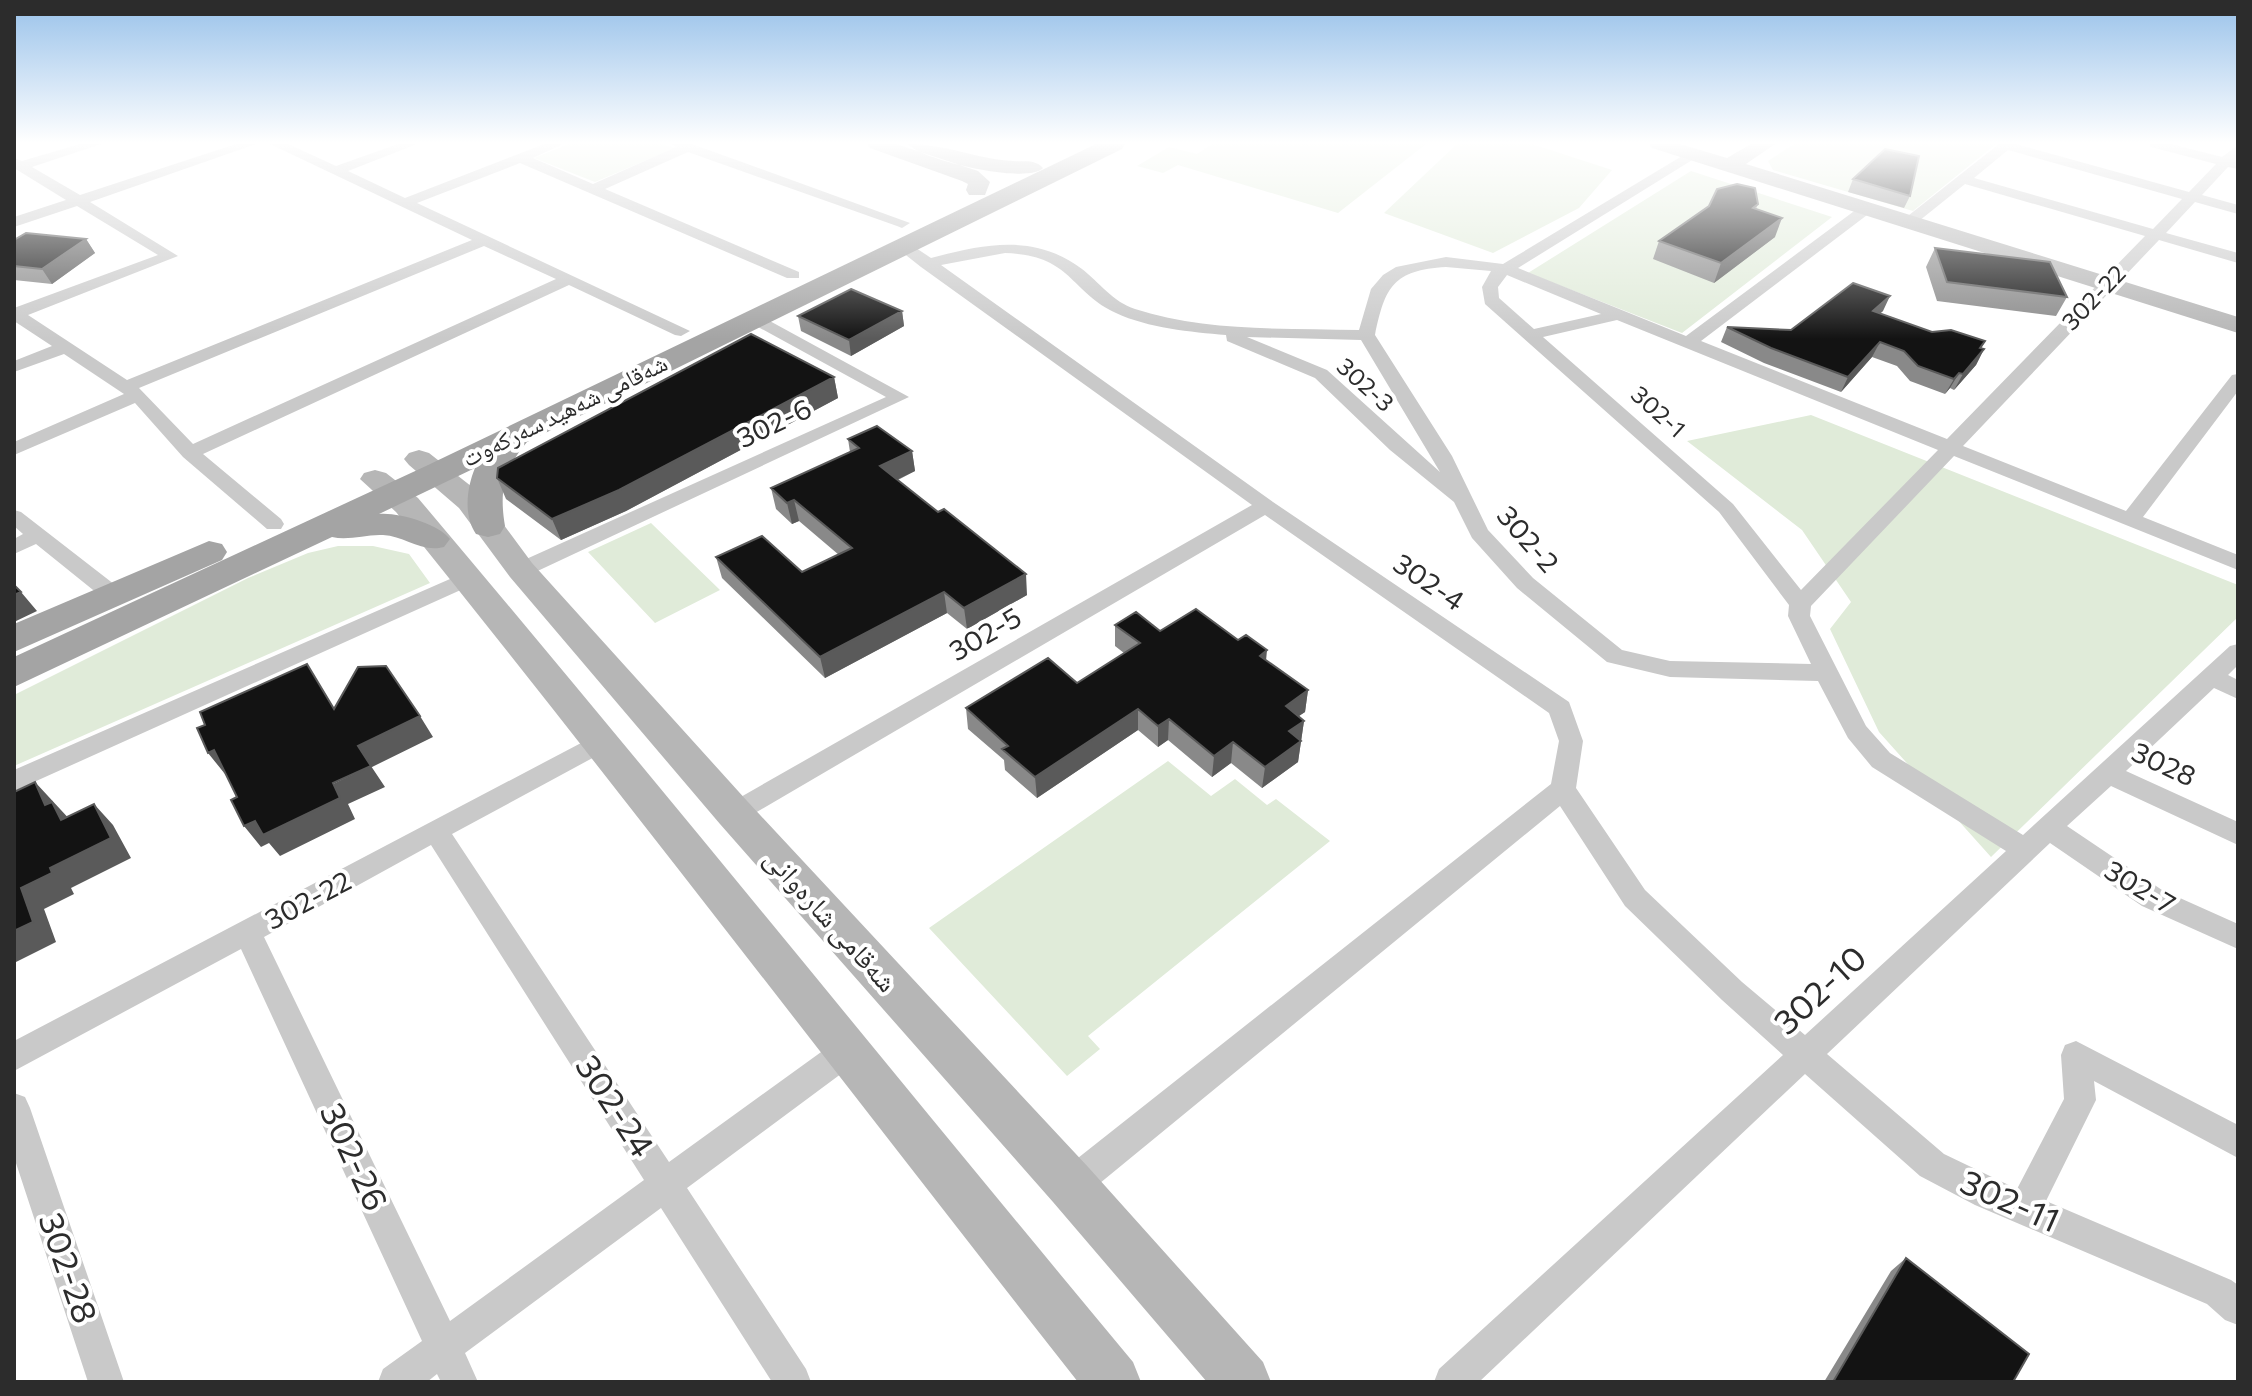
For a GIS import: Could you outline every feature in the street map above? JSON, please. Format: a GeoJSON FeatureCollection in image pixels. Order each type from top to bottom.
{"type":"FeatureCollection","features":[{"type":"Feature","properties":{"kind":"main road","name":"شەقامی شەهید سەرکەوت"},"geometry":{"type":"LineString","coordinates":[[428,466],[517,434],[755,318],[902,234],[929,209]]}},
{"type":"Feature","properties":{"kind":"main road","name":"شەقامی شەهید سەرکەوت"},"geometry":{"type":"LineString","coordinates":[[14,673],[275,536],[428,466],[793,275],[961,209]]}},
{"type":"Feature","properties":{"kind":"main road"},"geometry":{"type":"LineString","coordinates":[[1866,209],[2238,325]]}},
{"type":"Feature","properties":{"kind":"main road"},"geometry":{"type":"LineString","coordinates":[[488,526],[483,499],[484,483],[491,465],[517,434]]}},
{"type":"Feature","properties":{"kind":"main road","name":"شەقامی شارەوانی"},"geometry":{"type":"LineString","coordinates":[[428,466],[470,501],[521,570],[734,813],[1071,1185],[1243,1382]]}},
{"type":"Feature","properties":{"kind":"main road"},"geometry":{"type":"LineString","coordinates":[[384,486],[407,505],[602,741],[846,1052],[1113,1382]]}},
{"type":"Feature","properties":{"kind":"main road"},"geometry":{"type":"LineString","coordinates":[[275,536],[370,524],[403,527],[432,539]]}},
{"type":"Feature","properties":{"kind":"main road","name":"شەقامی شەهید سەرکەوت"},"geometry":{"type":"LineString","coordinates":[[14,639],[111,593],[275,536]]}},
{"type":"Feature","properties":{"kind":"street"},"geometry":{"type":"LineString","coordinates":[[14,222],[51,209]]}},
{"type":"Feature","properties":{"kind":"street"},"geometry":{"type":"LineString","coordinates":[[15,313],[170,256],[89,209]]}},
{"type":"Feature","properties":{"kind":"street"},"geometry":{"type":"LineString","coordinates":[[418,209],[681,331]]}},
{"type":"Feature","properties":{"kind":"street"},"geometry":{"type":"LineString","coordinates":[[640,209],[793,275]]}},
{"type":"Feature","properties":{"kind":"street","name":"302-4"},"geometry":{"type":"LineString","coordinates":[[840,209],[902,234],[927,264],[1266,506],[1560,708],[1571,741],[1563,789]]}},
{"type":"Feature","properties":{"kind":"street"},"geometry":{"type":"LineString","coordinates":[[1505,269],[1602,209]]}},
{"type":"Feature","properties":{"kind":"street"},"geometry":{"type":"LineString","coordinates":[[1686,344],[1866,209]]}},
{"type":"Feature","properties":{"kind":"street"},"geometry":{"type":"LineString","coordinates":[[1909,222],[1925,209]]}},
{"type":"Feature","properties":{"kind":"street"},"geometry":{"type":"LineString","coordinates":[[2068,209],[2238,258]]}},
{"type":"Feature","properties":{"kind":"street","name":"302-22"},"geometry":{"type":"LineString","coordinates":[[1800,604],[2180,209]]}},
{"type":"Feature","properties":{"kind":"street"},"geometry":{"type":"LineString","coordinates":[[14,449],[132,391],[485,240]]}},
{"type":"Feature","properties":{"kind":"street"},"geometry":{"type":"LineString","coordinates":[[927,264],[992,248],[1026,247],[1050,255],[1077,273],[1101,298],[1128,313],[1233,332],[1366,335],[1371,309],[1387,279],[1411,267],[1466,261],[1505,269],[2238,563]]}},
{"type":"Feature","properties":{"kind":"street","name":"302-1"},"geometry":{"type":"LineString","coordinates":[[1505,269],[1496,275],[1490,287],[1491,300],[1726,508],[1800,604],[1799,616],[1813,639],[1826,673],[1857,732],[1881,760],[2024,849]]}},
{"type":"Feature","properties":{"kind":"street"},"geometry":{"type":"LineString","coordinates":[[190,453],[570,279]]}},
{"type":"Feature","properties":{"kind":"street"},"geometry":{"type":"LineString","coordinates":[[15,313],[132,391],[275,536]]}},
{"type":"Feature","properties":{"kind":"street"},"geometry":{"type":"LineString","coordinates":[[1533,334],[1617,315]]}},
{"type":"Feature","properties":{"kind":"street","name":"302-6"},"geometry":{"type":"LineString","coordinates":[[521,570],[900,397],[755,318]]}},
{"type":"Feature","properties":{"kind":"street","name":"302-3"},"geometry":{"type":"LineString","coordinates":[[1212,328],[1321,374],[1397,446],[1468,507]]}},
{"type":"Feature","properties":{"kind":"street","name":"302-2"},"geometry":{"type":"LineString","coordinates":[[1366,335],[1442,456],[1479,533],[1525,583],[1615,656],[1670,669],[1826,673]]}},
{"type":"Feature","properties":{"kind":"street"},"geometry":{"type":"LineString","coordinates":[[14,367],[66,347]]}},
{"type":"Feature","properties":{"kind":"street"},"geometry":{"type":"LineString","coordinates":[[2130,520],[2238,379]]}},
{"type":"Feature","properties":{"kind":"street","name":"302-5"},"geometry":{"type":"LineString","coordinates":[[734,813],[1266,506]]}},
{"type":"Feature","properties":{"kind":"street"},"geometry":{"type":"LineString","coordinates":[[14,516],[111,593]]}},
{"type":"Feature","properties":{"kind":"street"},"geometry":{"type":"LineString","coordinates":[[14,547],[38,535]]}},
{"type":"Feature","properties":{"kind":"street"},"geometry":{"type":"LineString","coordinates":[[14,781],[466,579]]}},
{"type":"Feature","properties":{"kind":"street","name":"302-10"},"geometry":{"type":"LineString","coordinates":[[1452,1382],[2107,773],[2224,683],[2238,652]]}},
{"type":"Feature","properties":{"kind":"street","name":"302-22"},"geometry":{"type":"LineString","coordinates":[[14,1057],[602,741]]}},
{"type":"Feature","properties":{"kind":"street","name":"3028"},"geometry":{"type":"LineString","coordinates":[[2107,773],[2238,834]]}},
{"type":"Feature","properties":{"kind":"street"},"geometry":{"type":"LineString","coordinates":[[1071,1185],[1563,789],[1635,898],[1732,991],[1807,1054]]}},
{"type":"Feature","properties":{"kind":"street","name":"302-7"},"geometry":{"type":"LineString","coordinates":[[2048,827],[2152,898],[2238,937]]}},
{"type":"Feature","properties":{"kind":"street","name":"302-24"},"geometry":{"type":"LineString","coordinates":[[436,831],[793,1382]]}},
{"type":"Feature","properties":{"kind":"street","name":"302-26"},"geometry":{"type":"LineString","coordinates":[[247,932],[460,1382]]}},
{"type":"Feature","properties":{"kind":"street"},"geometry":{"type":"LineString","coordinates":[[396,1382],[846,1052]]}},
{"type":"Feature","properties":{"kind":"street","name":"302-11"},"geometry":{"type":"LineString","coordinates":[[1807,1054],[1932,1165],[2025,1209],[2219,1292],[2238,1307]]}},
{"type":"Feature","properties":{"kind":"street"},"geometry":{"type":"LineString","coordinates":[[2025,1209],[2080,1100],[2076,1055],[2238,1142]]}},
{"type":"Feature","properties":{"kind":"street","name":"302-28"},"geometry":{"type":"LineString","coordinates":[[14,1108],[106,1382]]}},
{"type":"Feature","properties":{"kind":"green space"},"geometry":{"type":"Polygon","coordinates":[[[1388,209],[1577,209],[1493,253],[1384,213],[1388,209]]]}},
{"type":"Feature","properties":{"kind":"green space"},"geometry":{"type":"Polygon","coordinates":[[[1630,209],[1808,209],[1832,217],[1682,333],[1528,273],[1630,209]]]}},
{"type":"Feature","properties":{"kind":"green space"},"geometry":{"type":"Polygon","coordinates":[[[1811,415],[2238,585],[2238,617],[1991,857],[1879,732],[1830,629],[1851,602],[1802,530],[1687,441],[1811,415]]]}},
{"type":"Feature","properties":{"kind":"green space"},"geometry":{"type":"Polygon","coordinates":[[[651,523],[720,590],[655,623],[588,552],[651,523]]]}},
{"type":"Feature","properties":{"kind":"green space"},"geometry":{"type":"Polygon","coordinates":[[[338,546],[373,546],[409,554],[430,583],[14,766],[14,695],[248,578],[308,553],[338,546]]]}},
{"type":"Feature","properties":{"kind":"green space"},"geometry":{"type":"Polygon","coordinates":[[[1168,761],[1211,796],[1235,779],[1267,805],[1276,799],[1330,841],[1088,1036],[1100,1049],[1067,1076],[929,928],[1168,761]]]}},
{"type":"Feature","properties":{"kind":"building"},"geometry":{"type":"Polygon","coordinates":[[[1705,209],[1756,209],[1782,218],[1721,263],[1659,241],[1705,209]]]}},
{"type":"Feature","properties":{"kind":"building"},"geometry":{"type":"Polygon","coordinates":[[[26,233],[86,239],[42,269],[14,266],[14,240],[26,233]]]}},
{"type":"Feature","properties":{"kind":"building"},"geometry":{"type":"Polygon","coordinates":[[[1935,248],[2050,262],[2067,297],[1947,282],[1935,248]]]}},
{"type":"Feature","properties":{"kind":"building"},"geometry":{"type":"Polygon","coordinates":[[[1853,283],[1890,296],[1873,311],[1932,332],[1951,330],[1985,341],[1980,348],[1984,349],[1963,374],[1959,373],[1954,379],[1918,366],[1904,351],[1880,342],[1848,377],[1771,348],[1727,327],[1791,330],[1853,283]]]}},
{"type":"Feature","properties":{"kind":"building"},"geometry":{"type":"Polygon","coordinates":[[[851,289],[902,311],[849,340],[798,316],[851,289]]]}},
{"type":"Feature","properties":{"kind":"building"},"geometry":{"type":"Polygon","coordinates":[[[751,334],[834,377],[619,490],[552,519],[497,478],[498,468],[751,334]]]}},
{"type":"Feature","properties":{"kind":"building"},"geometry":{"type":"Polygon","coordinates":[[[877,426],[912,451],[880,466],[938,512],[944,509],[1026,574],[964,608],[944,592],[820,657],[716,557],[762,536],[802,572],[852,548],[794,500],[787,503],[771,488],[859,448],[848,439],[877,426]]]}},
{"type":"Feature","properties":{"kind":"building"},"geometry":{"type":"Polygon","coordinates":[[[1196,609],[1238,640],[1246,635],[1267,650],[1260,656],[1308,690],[1286,706],[1304,721],[1289,731],[1301,741],[1265,767],[1233,742],[1214,756],[1169,719],[1158,726],[1138,709],[1035,777],[1002,749],[1008,746],[966,708],[1048,658],[1077,683],[1140,643],[1115,625],[1136,612],[1160,631],[1196,609]]]}},
{"type":"Feature","properties":{"kind":"building"},"geometry":{"type":"Polygon","coordinates":[[[307,664],[334,709],[358,667],[386,666],[420,716],[358,746],[371,766],[333,783],[340,798],[263,835],[255,821],[244,826],[231,800],[237,797],[214,750],[208,753],[197,728],[205,725],[200,712],[307,664]]]}},
{"type":"Feature","properties":{"kind":"building"},"geometry":{"type":"Polygon","coordinates":[[[35,782],[45,805],[52,802],[61,820],[94,804],[111,838],[50,868],[52,873],[21,888],[33,922],[14,931],[14,792],[35,782]]]}},
{"type":"Feature","properties":{"kind":"building"},"geometry":{"type":"Polygon","coordinates":[[[1906,1258],[2029,1354],[2013,1382],[1833,1382],[1906,1258]]]}}]}
